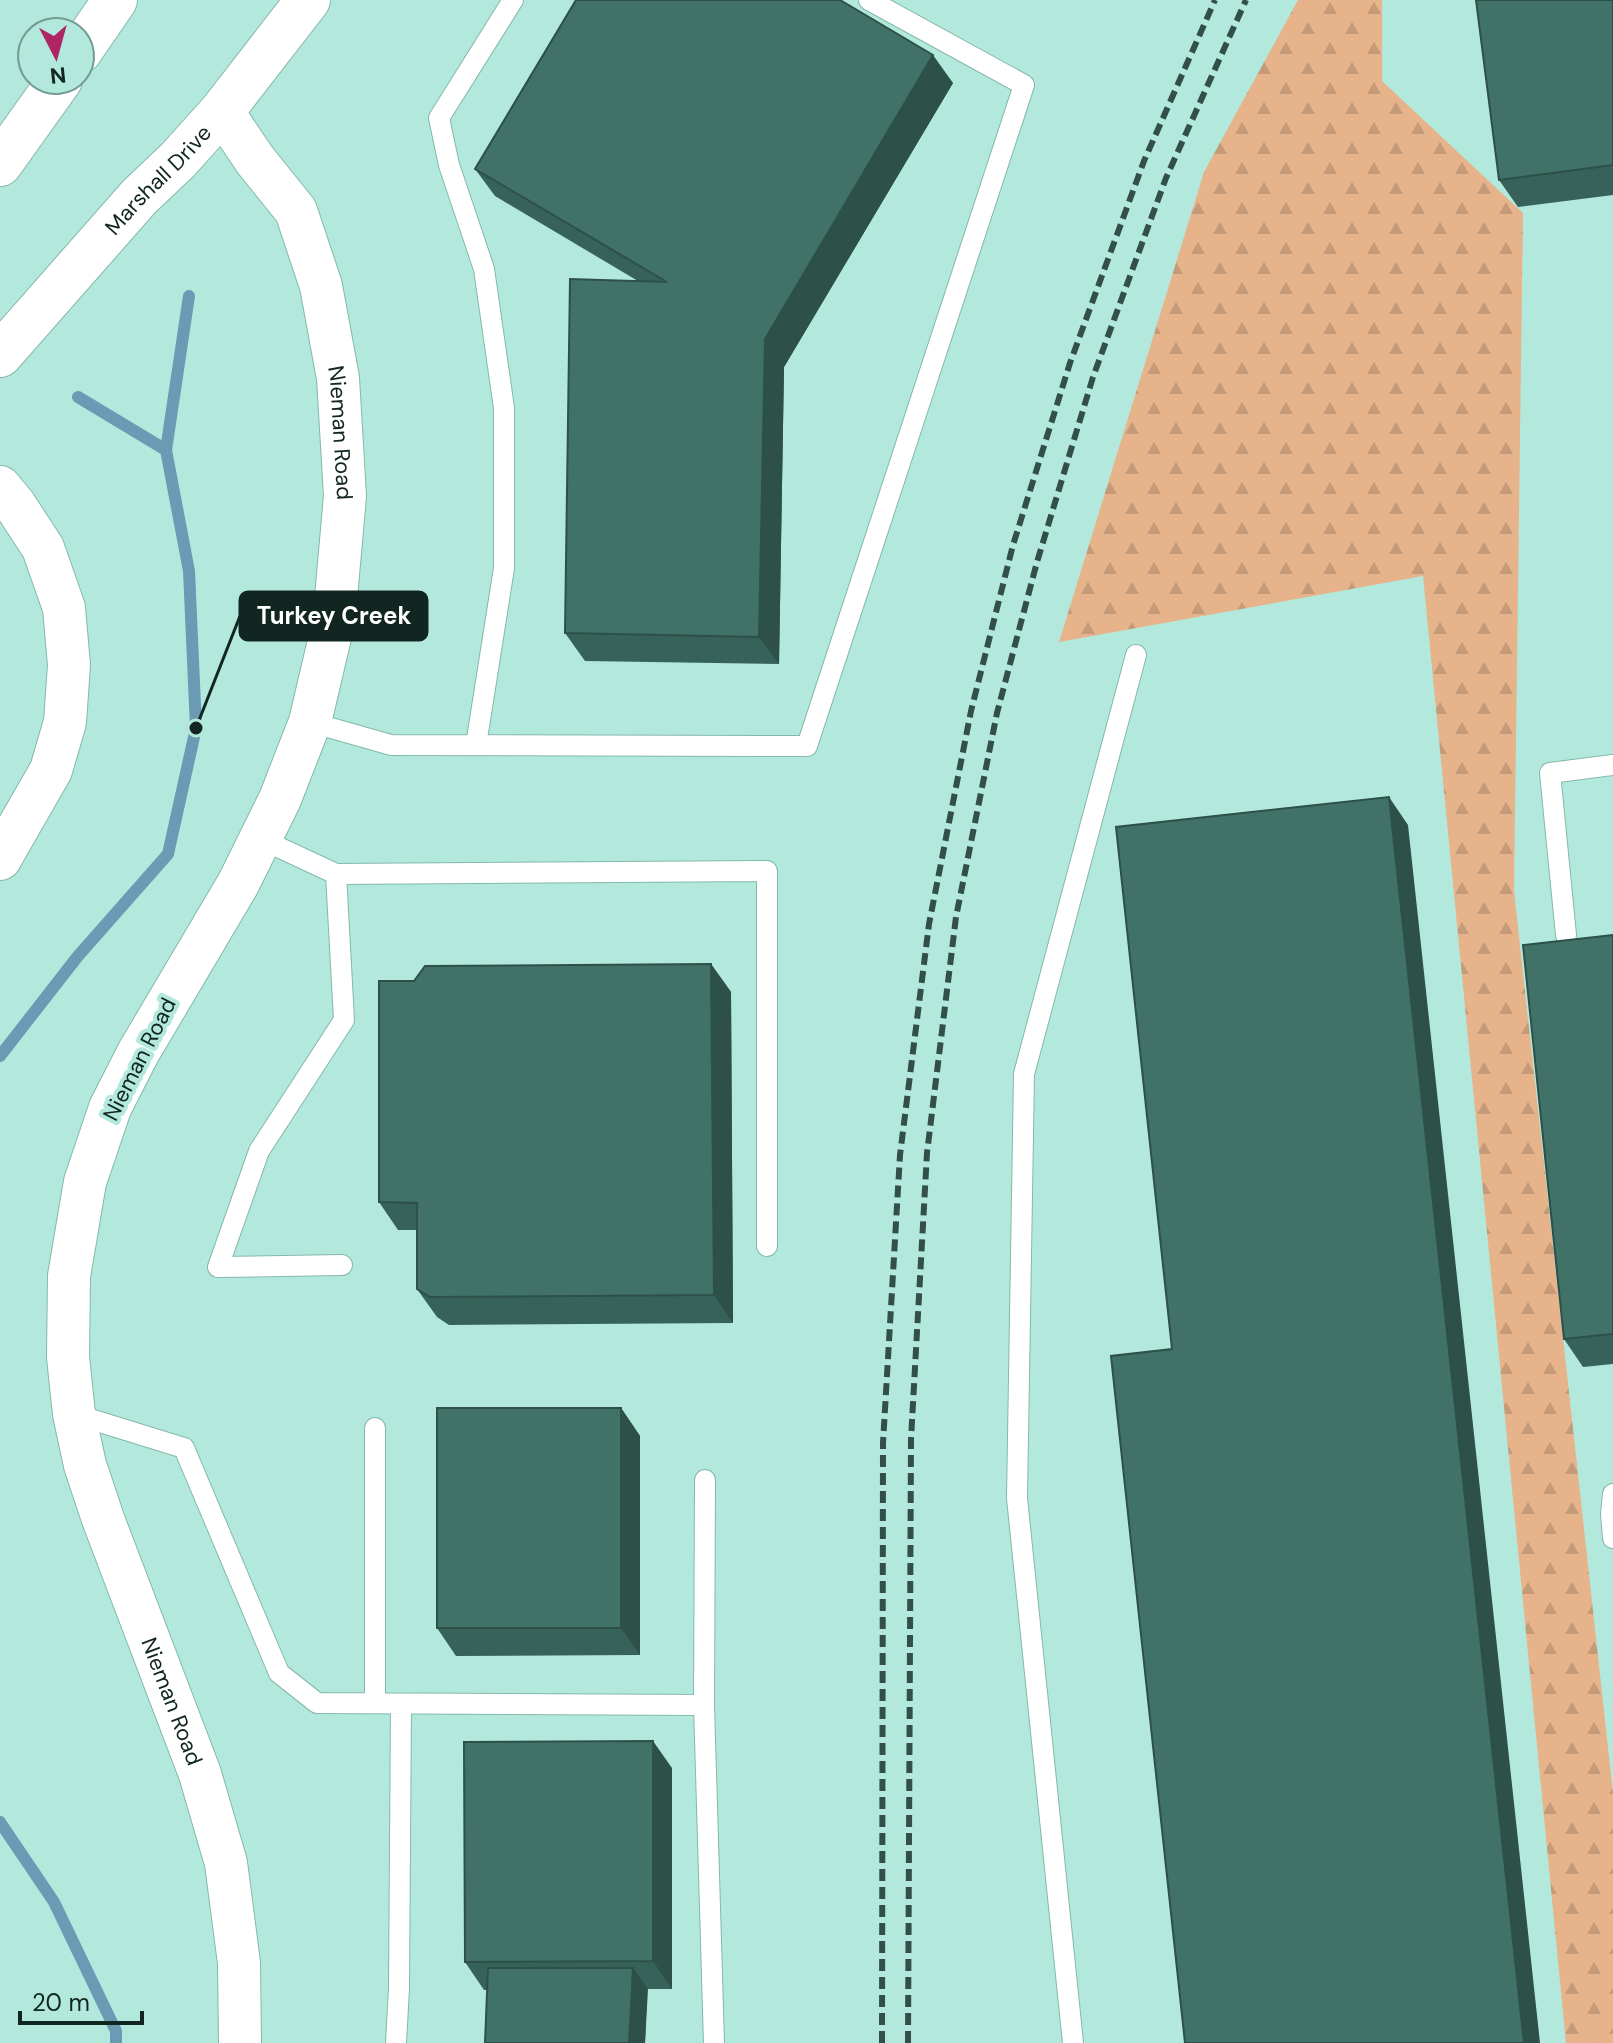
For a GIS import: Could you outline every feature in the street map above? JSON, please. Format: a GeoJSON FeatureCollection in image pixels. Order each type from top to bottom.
{"type":"FeatureCollection","features":[{"type":"Feature","properties":{"kind":"main road"},"geometry":{"type":"LineString","coordinates":[[96,28],[115,0]]}},
{"type":"Feature","properties":{"kind":"main road","name":"Marshall Drive"},"geometry":{"type":"LineString","coordinates":[[0,355],[139,197],[222,111],[308,0]]}},
{"type":"Feature","properties":{"kind":"main road"},"geometry":{"type":"LineString","coordinates":[[0,164],[49,96]]}},
{"type":"Feature","properties":{"kind":"street","name":"Nieman Road"},"geometry":{"type":"LineString","coordinates":[[222,111],[255,160],[296,211],[321,286],[338,378],[345,496],[334,620],[310,722],[280,799],[238,884],[138,1053],[110,1108],[85,1182],[69,1276],[68,1357],[74,1414],[85,1465],[200,1774],[226,1863],[239,1963],[240,2043]]}},
{"type":"Feature","properties":{"kind":"street"},"geometry":{"type":"LineString","coordinates":[[0,487],[43,548],[64,608],[69,665],[65,722],[51,770],[0,859]]}},
{"type":"Feature","properties":{"kind":"lane"},"geometry":{"type":"LineString","coordinates":[[476,745],[504,568],[504,408],[484,269],[449,165],[439,118],[513,0]]}},
{"type":"Feature","properties":{"kind":"lane"},"geometry":{"type":"LineString","coordinates":[[310,722],[391,745],[807,746],[1024,85],[869,0]]}},
{"type":"Feature","properties":{"kind":"lane"},"geometry":{"type":"LineString","coordinates":[[1073,2043],[1017,1498],[1024,1074],[1136,655]]}},
{"type":"Feature","properties":{"kind":"lane"},"geometry":{"type":"LineString","coordinates":[[1566,935],[1550,773],[1613,765]]}},
{"type":"Feature","properties":{"kind":"lane"},"geometry":{"type":"LineString","coordinates":[[261,839],[336,874],[767,871],[767,1246]]}},
{"type":"Feature","properties":{"kind":"lane"},"geometry":{"type":"LineString","coordinates":[[336,874],[344,1020],[259,1151],[218,1267],[342,1265]]}},
{"type":"Feature","properties":{"kind":"lane"},"geometry":{"type":"LineString","coordinates":[[74,1414],[184,1448],[279,1673],[317,1703],[704,1705]]}},
{"type":"Feature","properties":{"kind":"lane"},"geometry":{"type":"LineString","coordinates":[[375,1428],[375,1703]]}},
{"type":"Feature","properties":{"kind":"lane"},"geometry":{"type":"LineString","coordinates":[[705,1480],[704,1705],[714,2043]]}},
{"type":"Feature","properties":{"kind":"lane"},"geometry":{"type":"LineString","coordinates":[[1613,1494],[1613,1538]]}},
{"type":"Feature","properties":{"kind":"lane"},"geometry":{"type":"LineString","coordinates":[[396,2043],[401,1704]]}},
{"type":"Feature","properties":{"kind":"green space"},"geometry":{"type":"Polygon","coordinates":[[[1298,0],[1382,0],[1382,81],[1523,213],[1514,891],[1613,1793],[1613,2043],[1566,2043],[1423,576],[1059,642],[1204,172],[1298,0]]]}},
{"type":"Feature","properties":{"kind":"building"},"geometry":{"type":"Polygon","coordinates":[[[576,0],[840,0],[933,55],[765,339],[759,637],[565,633],[570,279],[667,282],[475,169],[576,0]]]}},
{"type":"Feature","properties":{"kind":"building"},"geometry":{"type":"Polygon","coordinates":[[[1476,0],[1613,0],[1613,165],[1499,180],[1476,0]]]}},
{"type":"Feature","properties":{"kind":"building"},"geometry":{"type":"Polygon","coordinates":[[[1389,797],[1524,2043],[1185,2043],[1111,1356],[1172,1349],[1116,827],[1389,797]]]}},
{"type":"Feature","properties":{"kind":"building"},"geometry":{"type":"Polygon","coordinates":[[[1613,935],[1613,1334],[1564,1339],[1523,945],[1613,935]]]}},
{"type":"Feature","properties":{"kind":"building"},"geometry":{"type":"Polygon","coordinates":[[[711,964],[714,1295],[430,1297],[417,1289],[417,1203],[379,1202],[379,981],[414,981],[425,966],[711,964]]]}},
{"type":"Feature","properties":{"kind":"building"},"geometry":{"type":"Polygon","coordinates":[[[437,1408],[621,1408],[621,1628],[437,1628],[437,1408]]]}},
{"type":"Feature","properties":{"kind":"building"},"geometry":{"type":"Polygon","coordinates":[[[653,1741],[653,1961],[465,1962],[464,1742],[653,1741]]]}},
{"type":"Feature","properties":{"kind":"building"},"geometry":{"type":"Polygon","coordinates":[[[488,1968],[633,1968],[629,2043],[485,2043],[488,1968]]]}},
{"type":"Feature","properties":{"kind":"waterway"},"geometry":{"type":"LineString","coordinates":[[0,1056],[78,956],[168,854],[196,728],[189,571],[166,450],[189,296]]}},
{"type":"Feature","properties":{"kind":"waterway"},"geometry":{"type":"LineString","coordinates":[[78,397],[166,450]]}},
{"type":"Feature","properties":{"kind":"waterway"},"geometry":{"type":"LineString","coordinates":[[0,1822],[54,1902],[116,2031],[116,2043]]}},
{"type":"Feature","properties":{"kind":"railway"},"geometry":{"type":"LineString","coordinates":[[882,2043],[883,1443],[900,1155],[929,924],[971,711],[1013,545],[1070,363],[1144,161],[1215,0]]}},
{"type":"Feature","properties":{"kind":"railway"},"geometry":{"type":"LineString","coordinates":[[908,2043],[911,1439],[927,1153],[956,917],[997,713],[1037,562],[1093,377],[1166,178],[1246,0]]}},
{"type":"Feature","properties":{"kind":"place","name":"Turkey Creek"},"geometry":{"type":"Point","coordinates":[196,728]}}]}
